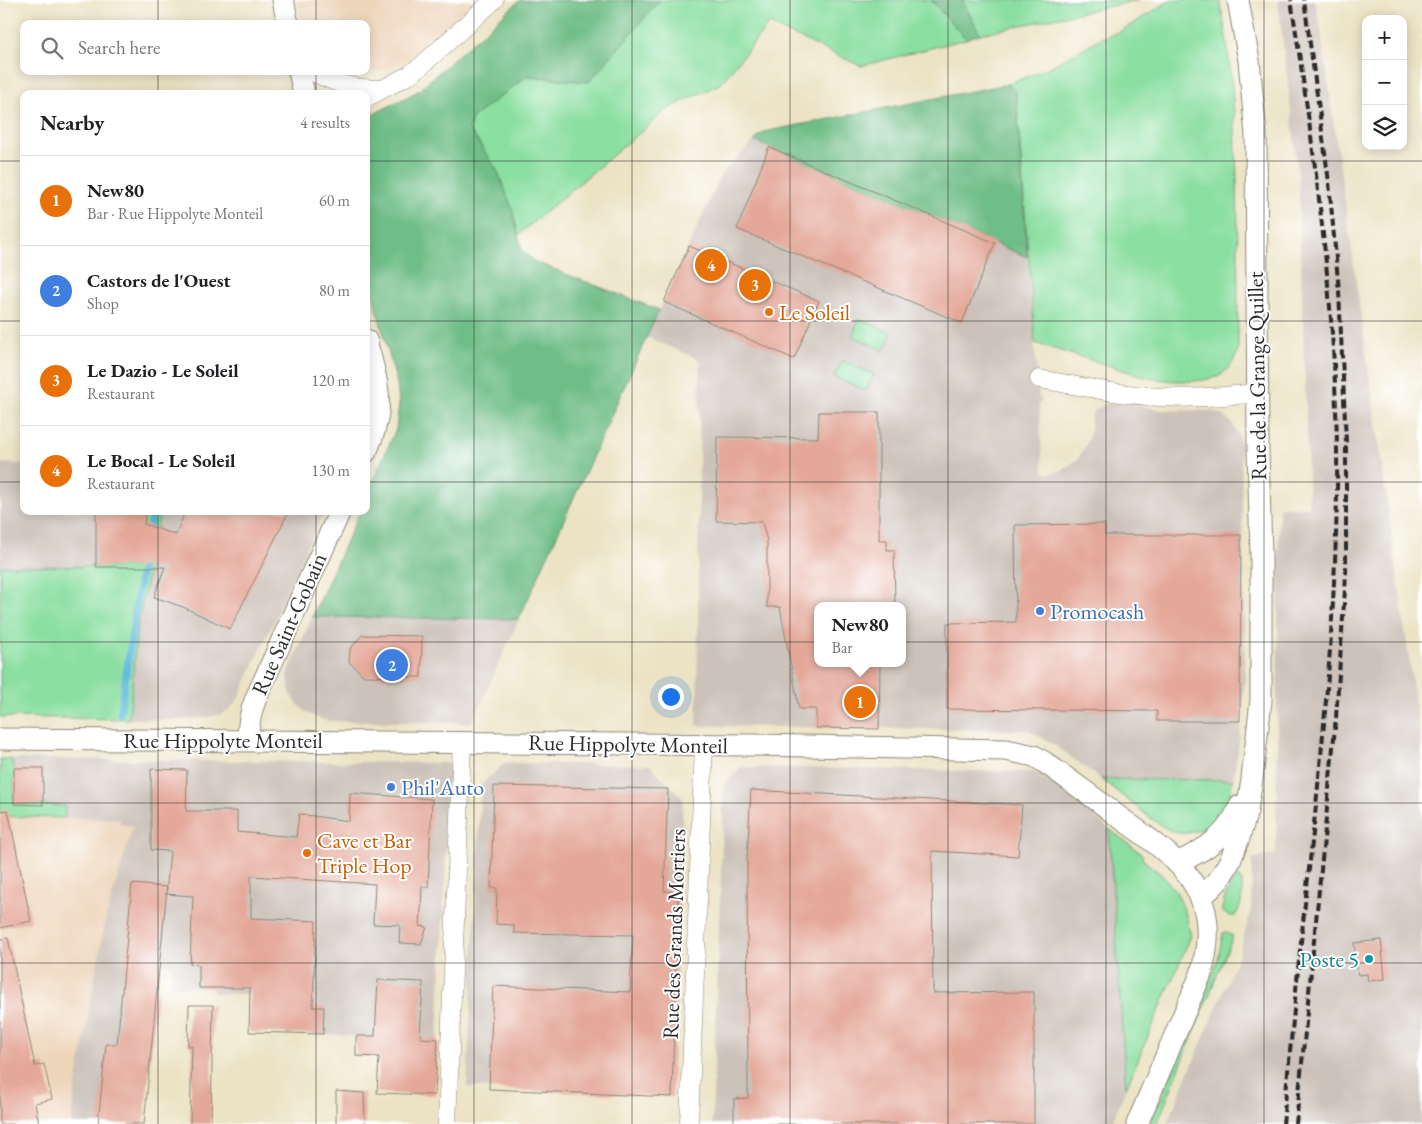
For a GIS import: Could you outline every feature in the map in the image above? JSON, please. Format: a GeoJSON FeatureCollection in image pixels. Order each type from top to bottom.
{"type":"FeatureCollection","features":[{"type":"Feature","properties":{"kind":"street"},"geometry":{"type":"LineString","coordinates":[[283,0],[287,20]]}},
{"type":"Feature","properties":{"kind":"street"},"geometry":{"type":"LineString","coordinates":[[370,96],[397,82],[421,66],[494,0]]}},
{"type":"Feature","properties":{"kind":"street","name":"Rue de la Grange Quillet"},"geometry":{"type":"LineString","coordinates":[[1201,898],[1218,881],[1230,861],[1239,838],[1247,811],[1256,753],[1261,700],[1256,135],[1249,61],[1238,0]]}},
{"type":"Feature","properties":{"kind":"street"},"geometry":{"type":"LineString","coordinates":[[301,75],[303,90]]}},
{"type":"Feature","properties":{"kind":"street"},"geometry":{"type":"LineString","coordinates":[[321,75],[344,86],[361,89],[382,89]]}},
{"type":"Feature","properties":{"kind":"street"},"geometry":{"type":"LineString","coordinates":[[370,92],[382,89]]}},
{"type":"Feature","properties":{"kind":"street"},"geometry":{"type":"LineString","coordinates":[[370,355],[379,390],[379,413],[374,436],[370,444]]}},
{"type":"Feature","properties":{"kind":"street"},"geometry":{"type":"LineString","coordinates":[[1039,379],[1131,394],[1162,397],[1204,398],[1258,393]]}},
{"type":"Feature","properties":{"kind":"street","name":"Rue Saint-Gobain"},"geometry":{"type":"LineString","coordinates":[[248,740],[248,726],[253,704],[338,515]]}},
{"type":"Feature","properties":{"kind":"street","name":"Rue Hippolyte Monteil"},"geometry":{"type":"LineString","coordinates":[[0,739],[462,742],[1006,750],[1034,756],[1044,762],[1150,839],[1177,863],[1192,881],[1201,898]]}},
{"type":"Feature","properties":{"kind":"street"},"geometry":{"type":"LineString","coordinates":[[447,1124],[462,742]]}},
{"type":"Feature","properties":{"kind":"street","name":"Rue des Grands Mortiers"},"geometry":{"type":"LineString","coordinates":[[689,1124],[704,745]]}},
{"type":"Feature","properties":{"kind":"street","name":"Rue de la Grange Quillet"},"geometry":{"type":"LineString","coordinates":[[1177,863],[1211,844],[1229,827],[1241,806],[1256,753]]}},
{"type":"Feature","properties":{"kind":"street"},"geometry":{"type":"LineString","coordinates":[[1137,1124],[1201,974],[1206,957],[1207,925],[1201,898]]}},
{"type":"Feature","properties":{"kind":"shaded area"},"geometry":{"type":"Polygon","coordinates":[[[296,0],[477,0],[418,54],[387,70],[370,72],[370,20],[303,20],[296,0]]]}},
{"type":"Feature","properties":{"kind":"shaded area"},"geometry":{"type":"Polygon","coordinates":[[[1278,0],[1315,0],[1320,24],[1422,752],[1422,1124],[1167,1124],[1238,957],[1251,910],[1252,859],[1276,854],[1279,507],[1309,507],[1298,172],[1278,0]]]}},
{"type":"Feature","properties":{"kind":"shaded area"},"geometry":{"type":"Polygon","coordinates":[[[754,141],[1027,257],[1039,398],[1042,399],[1039,405],[1043,472],[1049,474],[1061,471],[1078,459],[1089,439],[1091,416],[1095,410],[1111,402],[1117,401],[1161,410],[1211,411],[1222,414],[1232,423],[1238,435],[1241,447],[1245,679],[1240,736],[1233,780],[1101,779],[1053,744],[1029,730],[697,726],[700,360],[647,337],[722,173],[754,141]]]}},
{"type":"Feature","properties":{"kind":"shaded area"},"geometry":{"type":"Polygon","coordinates":[[[0,463],[20,464],[20,515],[145,515],[135,567],[0,566],[0,463]]]}},
{"type":"Feature","properties":{"kind":"shaded area"},"geometry":{"type":"Polygon","coordinates":[[[159,515],[322,515],[238,699],[230,709],[220,715],[187,720],[129,719],[137,630],[159,515]]]}},
{"type":"Feature","properties":{"kind":"shaded area"},"geometry":{"type":"Polygon","coordinates":[[[312,617],[519,619],[472,723],[326,721],[307,713],[292,697],[289,689],[288,673],[312,617]]]}},
{"type":"Feature","properties":{"kind":"shaded area"},"geometry":{"type":"Polygon","coordinates":[[[11,759],[450,763],[438,1039],[249,1032],[250,994],[213,994],[213,988],[170,986],[172,964],[160,964],[144,1124],[71,1124],[76,1084],[106,917],[133,826],[120,824],[120,819],[65,818],[65,806],[14,804],[14,768],[11,759]]]}},
{"type":"Feature","properties":{"kind":"shaded area"},"geometry":{"type":"Polygon","coordinates":[[[504,763],[650,765],[683,799],[672,1097],[467,1087],[481,785],[504,763]]]}},
{"type":"Feature","properties":{"kind":"shaded area"},"geometry":{"type":"Polygon","coordinates":[[[741,767],[1033,772],[1040,774],[1109,829],[1126,1088],[1111,1124],[712,1124],[724,785],[741,767]]]}},
{"type":"Feature","properties":{"kind":"shaded area"},"geometry":{"type":"Polygon","coordinates":[[[0,816],[120,819],[133,825],[106,917],[76,1084],[71,1124],[0,1124],[0,816]]]}},
{"type":"Feature","properties":{"kind":"green space"},"geometry":{"type":"Polygon","coordinates":[[[520,0],[660,0],[589,82],[527,76],[473,117],[469,129],[497,170],[512,208],[522,250],[535,262],[659,310],[519,619],[312,617],[358,515],[370,515],[370,487],[396,429],[399,404],[397,384],[370,285],[370,116],[418,91],[520,0]]]}},
{"type":"Feature","properties":{"kind":"green space"},"geometry":{"type":"Polygon","coordinates":[[[660,0],[931,0],[966,39],[861,66],[769,24],[720,84],[669,108],[518,235],[510,205],[500,179],[487,155],[469,129],[473,117],[527,76],[589,81],[660,0]]]}},
{"type":"Feature","properties":{"kind":"green space"},"geometry":{"type":"Polygon","coordinates":[[[931,0],[962,0],[980,34],[966,39],[931,0]]]}},
{"type":"Feature","properties":{"kind":"green space"},"geometry":{"type":"Polygon","coordinates":[[[962,0],[1139,0],[980,34],[962,0]]]}},
{"type":"Feature","properties":{"kind":"green space"},"geometry":{"type":"Polygon","coordinates":[[[1171,0],[1220,0],[1232,87],[1238,219],[1238,351],[1228,369],[1223,373],[1216,377],[1198,381],[1149,378],[1035,343],[1016,92],[1008,84],[1048,68],[1099,39],[1119,32],[1171,0]]]}},
{"type":"Feature","properties":{"kind":"green space"},"geometry":{"type":"Polygon","coordinates":[[[1008,84],[1016,92],[1027,257],[754,141],[763,132],[1008,84]]]}},
{"type":"Feature","properties":{"kind":"green space"},"geometry":{"type":"Polygon","coordinates":[[[859,319],[892,333],[884,350],[852,336],[859,319]]]}},
{"type":"Feature","properties":{"kind":"green space"},"geometry":{"type":"Polygon","coordinates":[[[842,360],[874,374],[866,391],[834,377],[842,360]]]}},
{"type":"Feature","properties":{"kind":"green space"},"geometry":{"type":"Polygon","coordinates":[[[145,515],[159,515],[137,630],[129,719],[0,717],[0,566],[135,567],[145,515]]]}},
{"type":"Feature","properties":{"kind":"green space"},"geometry":{"type":"Polygon","coordinates":[[[0,759],[11,759],[14,768],[14,804],[65,806],[65,818],[0,816],[0,759]]]}},
{"type":"Feature","properties":{"kind":"green space"},"geometry":{"type":"Polygon","coordinates":[[[1101,779],[1233,780],[1222,814],[1204,828],[1182,833],[1174,832],[1157,823],[1101,779]]]}},
{"type":"Feature","properties":{"kind":"green space"},"geometry":{"type":"Polygon","coordinates":[[[1109,829],[1142,854],[1143,860],[1161,874],[1176,891],[1186,915],[1191,936],[1126,1088],[1109,829]]]}},
{"type":"Feature","properties":{"kind":"green space"},"geometry":{"type":"Polygon","coordinates":[[[1235,875],[1242,881],[1242,899],[1235,916],[1229,916],[1221,911],[1235,875]]]}},
{"type":"Feature","properties":{"kind":"green space"},"geometry":{"type":"Polygon","coordinates":[[[1226,932],[1233,936],[1157,1124],[1150,1124],[1207,990],[1219,955],[1223,933],[1226,932]]]}},
{"type":"Feature","properties":{"kind":"building"},"geometry":{"type":"Polygon","coordinates":[[[769,147],[995,243],[962,323],[737,229],[769,147]]]}},
{"type":"Feature","properties":{"kind":"building"},"geometry":{"type":"Polygon","coordinates":[[[689,246],[819,301],[794,359],[664,302],[689,246]]]}},
{"type":"Feature","properties":{"kind":"building"},"geometry":{"type":"Polygon","coordinates":[[[819,412],[879,412],[879,540],[887,540],[887,550],[894,550],[895,602],[814,602],[814,667],[880,667],[879,729],[816,728],[816,709],[799,709],[780,607],[767,607],[767,541],[762,522],[716,521],[717,437],[818,438],[819,412]]]}},
{"type":"Feature","properties":{"kind":"building"},"geometry":{"type":"Polygon","coordinates":[[[96,515],[145,515],[144,524],[176,535],[184,515],[287,515],[230,629],[183,607],[154,597],[165,567],[96,567],[96,515]]]}},
{"type":"Feature","properties":{"kind":"building"},"geometry":{"type":"Polygon","coordinates":[[[1105,524],[1105,535],[1241,535],[1240,721],[1157,721],[1157,711],[947,709],[947,623],[1016,622],[1015,525],[1105,524]]]}},
{"type":"Feature","properties":{"kind":"building"},"geometry":{"type":"Polygon","coordinates":[[[362,635],[422,636],[421,677],[364,676],[349,662],[350,649],[362,635]]]}},
{"type":"Feature","properties":{"kind":"building"},"geometry":{"type":"Polygon","coordinates":[[[14,768],[43,768],[43,805],[14,804],[14,768]]]}},
{"type":"Feature","properties":{"kind":"building"},"geometry":{"type":"Polygon","coordinates":[[[151,769],[187,770],[186,811],[237,811],[237,832],[296,837],[299,814],[349,821],[350,793],[432,799],[428,887],[422,887],[420,926],[427,927],[421,944],[399,943],[400,925],[373,924],[375,884],[251,876],[251,918],[316,921],[313,1007],[324,1007],[323,1034],[249,1032],[250,988],[199,988],[199,965],[190,964],[193,896],[166,894],[170,851],[151,850],[151,769]]]}},
{"type":"Feature","properties":{"kind":"building"},"geometry":{"type":"Polygon","coordinates":[[[494,786],[668,789],[664,891],[678,892],[672,1097],[489,1089],[493,986],[630,992],[633,935],[514,933],[514,925],[496,924],[497,888],[491,888],[494,786]]]}},
{"type":"Feature","properties":{"kind":"building"},"geometry":{"type":"Polygon","coordinates":[[[751,790],[1022,805],[1018,856],[932,851],[933,993],[1034,992],[1034,1124],[734,1124],[734,1099],[748,1098],[747,860],[751,790]]]}},
{"type":"Feature","properties":{"kind":"building"},"geometry":{"type":"Polygon","coordinates":[[[8,810],[31,921],[0,928],[0,811],[8,810]]]}},
{"type":"Feature","properties":{"kind":"building"},"geometry":{"type":"Polygon","coordinates":[[[132,884],[167,887],[144,1124],[98,1124],[106,1044],[117,1044],[132,884]]]}},
{"type":"Feature","properties":{"kind":"building"},"geometry":{"type":"Polygon","coordinates":[[[8,938],[35,1066],[44,1064],[52,1099],[35,1103],[39,1124],[0,1124],[0,939],[8,938]]]}},
{"type":"Feature","properties":{"kind":"building","name":"Poste 5"},"geometry":{"type":"Polygon","coordinates":[[[1381,940],[1385,979],[1368,981],[1367,974],[1358,975],[1354,943],[1381,940]]]}},
{"type":"Feature","properties":{"kind":"building"},"geometry":{"type":"Polygon","coordinates":[[[378,980],[423,982],[420,1038],[438,1039],[435,1095],[377,1093],[379,1057],[356,1056],[356,1036],[375,1036],[378,980]]]}},
{"type":"Feature","properties":{"kind":"building"},"geometry":{"type":"Polygon","coordinates":[[[189,1005],[213,1005],[211,1124],[190,1124],[192,1046],[188,1046],[189,1005]]]}},
{"type":"Feature","properties":{"kind":"building"},"geometry":{"type":"Polygon","coordinates":[[[336,1091],[364,1093],[365,1124],[336,1124],[336,1091]]]}},
{"type":"Feature","properties":{"kind":"waterway"},"geometry":{"type":"LineString","coordinates":[[148,533],[152,515]]}},
{"type":"Feature","properties":{"kind":"waterway"},"geometry":{"type":"LineString","coordinates":[[120,714],[143,559]]}},
{"type":"Feature","properties":{"kind":"railway"},"geometry":{"type":"LineString","coordinates":[[1283,1124],[1326,698],[1336,543],[1337,491],[1337,429],[1330,306],[1317,183],[1291,0]]}},
{"type":"Feature","properties":{"kind":"railway"},"geometry":{"type":"LineString","coordinates":[[1296,1124],[1336,717],[1346,575],[1346,442],[1339,291],[1329,182],[1304,0]]}},
{"type":"Feature","properties":{"kind":"place","name":"Le Bocal - Le Soleil"},"geometry":{"type":"Point","coordinates":[711,265]}},
{"type":"Feature","properties":{"kind":"place","name":"Le Dazio - Le Soleil"},"geometry":{"type":"Point","coordinates":[755,285]}},
{"type":"Feature","properties":{"kind":"place","name":"Le Soleil"},"geometry":{"type":"Point","coordinates":[769,312]}},
{"type":"Feature","properties":{"kind":"place","name":"Promocash"},"geometry":{"type":"Point","coordinates":[1040,611]}},
{"type":"Feature","properties":{"kind":"place","name":"Castors de l'Ouest"},"geometry":{"type":"Point","coordinates":[392,665]}},
{"type":"Feature","properties":{"kind":"place","name":"New80"},"geometry":{"type":"Point","coordinates":[860,702]}},
{"type":"Feature","properties":{"kind":"place","name":"Phil'Auto"},"geometry":{"type":"Point","coordinates":[391,787]}},
{"type":"Feature","properties":{"kind":"place","name":"Cave et Bar Triple Hop"},"geometry":{"type":"Point","coordinates":[307,853]}},
{"type":"Feature","properties":{"kind":"place","name":"Poste 5"},"geometry":{"type":"Point","coordinates":[1369,959]}}]}
